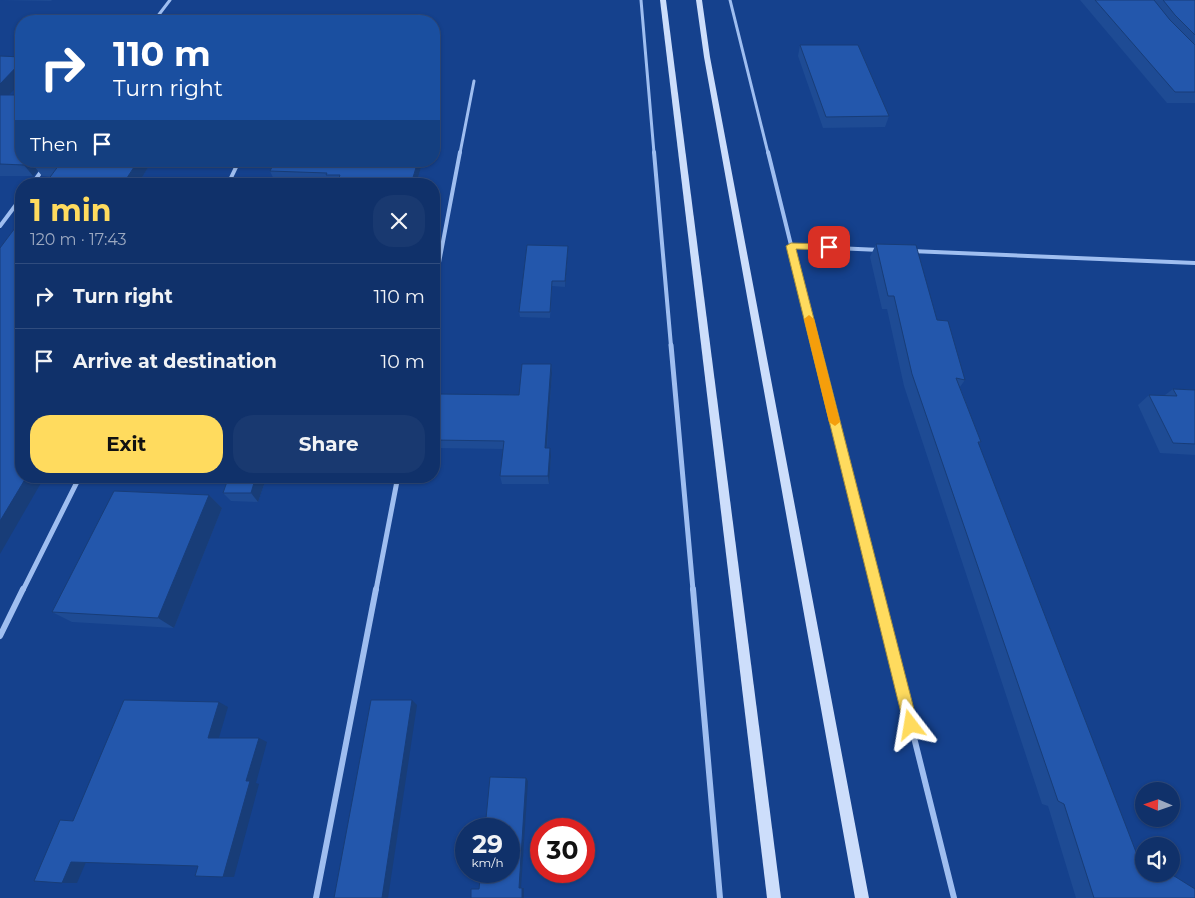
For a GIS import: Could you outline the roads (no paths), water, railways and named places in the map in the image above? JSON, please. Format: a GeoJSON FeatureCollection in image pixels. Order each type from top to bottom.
{"type":"FeatureCollection","features":[{"type":"Feature","properties":{"kind":"main road"},"geometry":{"type":"LineString","coordinates":[[664,0],[774,898]]}},
{"type":"Feature","properties":{"kind":"main road"},"geometry":{"type":"LineString","coordinates":[[699,0],[707,57],[862,898]]}},
{"type":"Feature","properties":{"kind":"street"},"geometry":{"type":"LineString","coordinates":[[159,15],[170,0]]}},
{"type":"Feature","properties":{"kind":"street"},"geometry":{"type":"LineString","coordinates":[[641,0],[720,898]]}},
{"type":"Feature","properties":{"kind":"street"},"geometry":{"type":"LineString","coordinates":[[730,0],[954,898]]}},
{"type":"Feature","properties":{"kind":"street"},"geometry":{"type":"LineString","coordinates":[[440,258],[474,81]]}},
{"type":"Feature","properties":{"kind":"street"},"geometry":{"type":"LineString","coordinates":[[36,178],[45,167]]}},
{"type":"Feature","properties":{"kind":"street"},"geometry":{"type":"LineString","coordinates":[[0,226],[15,206]]}},
{"type":"Feature","properties":{"kind":"street"},"geometry":{"type":"LineString","coordinates":[[791,246],[889,250]]}},
{"type":"Feature","properties":{"kind":"street"},"geometry":{"type":"LineString","coordinates":[[909,251],[1195,263]]}},
{"type":"Feature","properties":{"kind":"street"},"geometry":{"type":"LineString","coordinates":[[0,636],[76,483]]}},
{"type":"Feature","properties":{"kind":"street"},"geometry":{"type":"LineString","coordinates":[[316,898],[397,483]]}}]}
